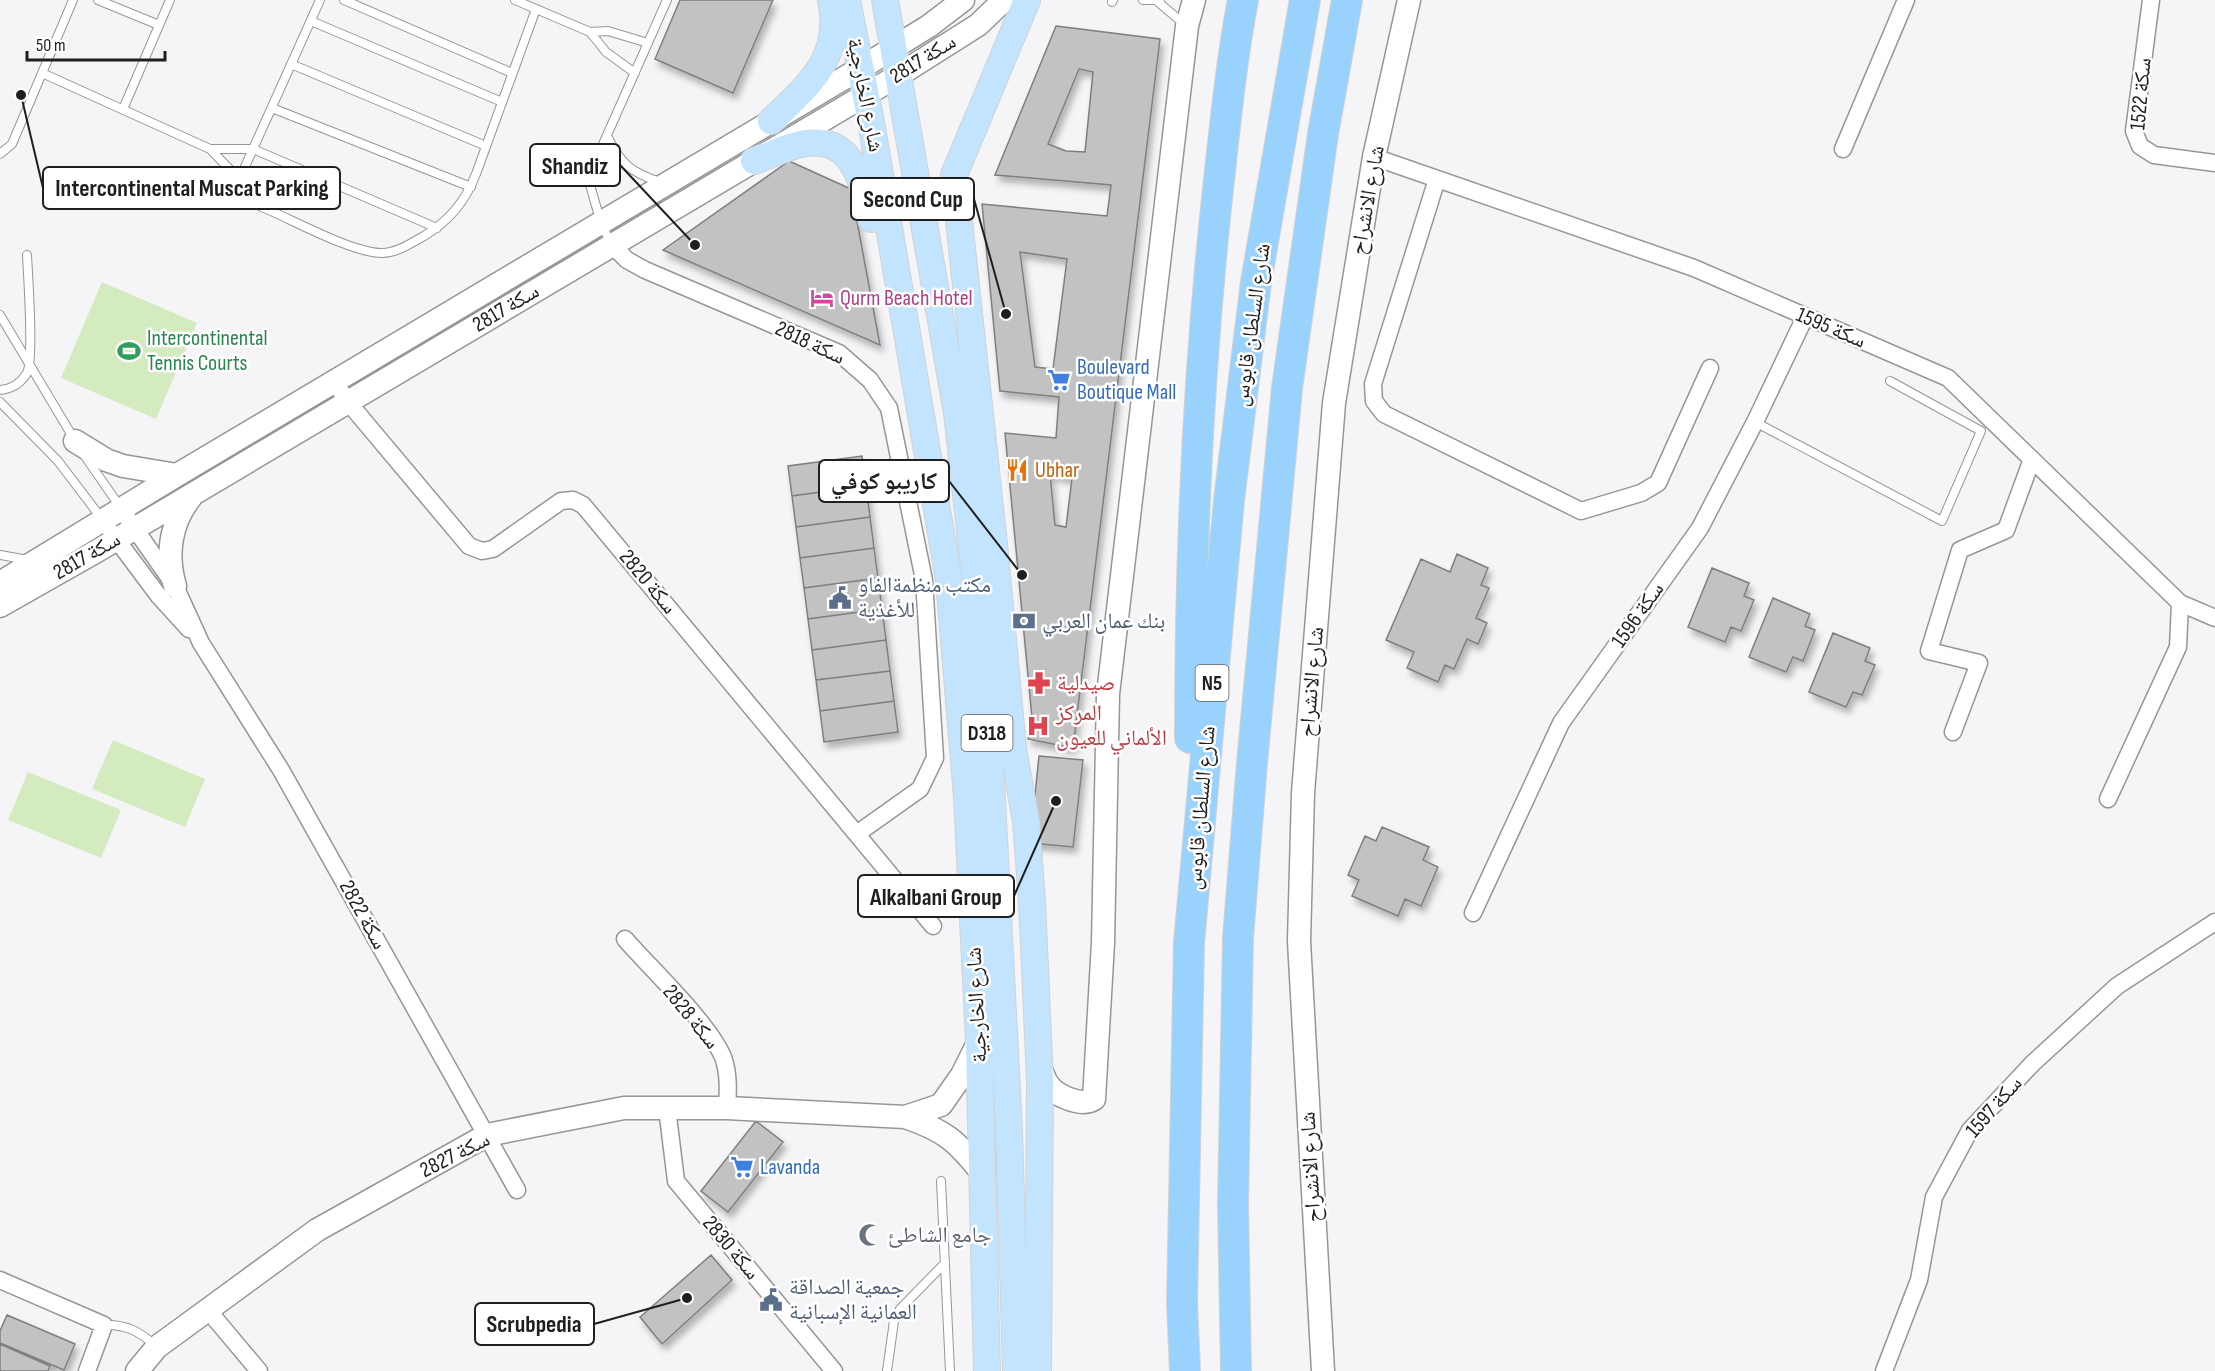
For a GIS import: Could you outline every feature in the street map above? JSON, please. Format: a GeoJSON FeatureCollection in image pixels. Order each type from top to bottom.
{"type":"FeatureCollection","features":[{"type":"Feature","properties":{"kind":"highway"},"geometry":{"type":"LineString","coordinates":[[1189,943],[1190,598],[1206,299],[1234,44],[1243,0]]}},
{"type":"Feature","properties":{"kind":"highway","name":"شارع السلطان قابوس"},"geometry":{"type":"LineString","coordinates":[[1185,1371],[1182,1303],[1189,943],[1232,477],[1256,282],[1305,0]]}},
{"type":"Feature","properties":{"kind":"highway","name":"شارع السلطان قابوس"},"geometry":{"type":"LineString","coordinates":[[1236,1371],[1233,1204],[1238,938],[1252,763],[1287,388],[1323,134],[1347,0]]}},
{"type":"Feature","properties":{"kind":"main road"},"geometry":{"type":"LineString","coordinates":[[771,121],[813,81],[824,63],[833,38],[831,0]]}},
{"type":"Feature","properties":{"kind":"main road","name":"شارع الخارجية"},"geometry":{"type":"LineString","coordinates":[[847,0],[866,93],[949,580],[967,797],[979,1041],[987,1371]]}},
{"type":"Feature","properties":{"kind":"main road","name":"شارع الخارجية"},"geometry":{"type":"LineString","coordinates":[[885,0],[957,413],[975,576],[992,799],[1009,1130],[1016,1371]]}},
{"type":"Feature","properties":{"kind":"main road"},"geometry":{"type":"LineString","coordinates":[[1027,0],[954,175],[995,553],[1013,748],[1026,822],[1039,1066],[1038,1371]]}},
{"type":"Feature","properties":{"kind":"main road"},"geometry":{"type":"LineString","coordinates":[[754,161],[807,143],[826,144],[842,152],[855,164],[864,186],[894,334],[916,390]]}},
{"type":"Feature","properties":{"kind":"main road"},"geometry":{"type":"LineString","coordinates":[[992,799],[1004,822],[1016,914],[1035,972]]}},
{"type":"Feature","properties":{"kind":"street","name":"سكة 2817"},"geometry":{"type":"LineString","coordinates":[[0,583],[334,381],[861,68],[929,26],[963,0]]}},
{"type":"Feature","properties":{"kind":"street","name":"سكة 2817"},"geometry":{"type":"LineString","coordinates":[[0,606],[194,494],[899,75],[978,25],[1004,0]]}},
{"type":"Feature","properties":{"kind":"street"},"geometry":{"type":"LineString","coordinates":[[1039,1066],[1047,1083],[1056,1092],[1071,1099],[1089,1102],[1094,1099],[1103,943],[1108,694],[1186,26],[1194,0]]}},
{"type":"Feature","properties":{"kind":"street"},"geometry":{"type":"LineString","coordinates":[[1234,44],[1236,0]]}},
{"type":"Feature","properties":{"kind":"street","name":"شارع الانشراح"},"geometry":{"type":"LineString","coordinates":[[1323,1371],[1299,941],[1302,793],[1334,403],[1374,157],[1409,0]]}},
{"type":"Feature","properties":{"kind":"street"},"geometry":{"type":"LineString","coordinates":[[1843,149],[1906,0]]}},
{"type":"Feature","properties":{"kind":"street","name":"سكة 1522"},"geometry":{"type":"LineString","coordinates":[[2151,0],[2134,131],[2140,146],[2154,155],[2215,163]]}},
{"type":"Feature","properties":{"kind":"street","name":"سكة 1595"},"geometry":{"type":"LineString","coordinates":[[1374,157],[1694,268],[1948,378],[2180,603],[2215,618]]}},
{"type":"Feature","properties":{"kind":"street"},"geometry":{"type":"LineString","coordinates":[[1437,178],[1373,384],[1374,401],[1384,414],[1581,510],[1641,493],[1658,483],[1710,368]]}},
{"type":"Feature","properties":{"kind":"street","name":"سكة 2818"},"geometry":{"type":"LineString","coordinates":[[612,245],[627,260],[645,270],[839,353],[870,380],[889,408],[924,580],[935,758],[920,789],[858,833]]}},
{"type":"Feature","properties":{"kind":"street","name":"سكة 1596"},"geometry":{"type":"LineString","coordinates":[[1473,914],[1561,723],[1700,528],[1755,422],[1805,317]]}},
{"type":"Feature","properties":{"kind":"street","name":"سكة 2820"},"geometry":{"type":"LineString","coordinates":[[334,381],[348,402],[469,546],[482,551],[493,549],[561,501],[573,500],[583,505],[933,926]]}},
{"type":"Feature","properties":{"kind":"street"},"geometry":{"type":"LineString","coordinates":[[75,441],[106,460],[123,466],[177,475]]}},
{"type":"Feature","properties":{"kind":"street"},"geometry":{"type":"LineString","coordinates":[[1953,732],[1979,663],[1929,651],[1960,550],[2007,530],[2032,459]]}},
{"type":"Feature","properties":{"kind":"street"},"geometry":{"type":"LineString","coordinates":[[175,586],[170,562],[171,537],[180,514],[194,494]]}},
{"type":"Feature","properties":{"kind":"street"},"geometry":{"type":"LineString","coordinates":[[122,509],[126,534]]}},
{"type":"Feature","properties":{"kind":"street"},"geometry":{"type":"LineString","coordinates":[[102,520],[126,534]]}},
{"type":"Feature","properties":{"kind":"street","name":"سكة 2822"},"geometry":{"type":"LineString","coordinates":[[126,534],[175,586],[201,643],[281,770],[517,1190]]}},
{"type":"Feature","properties":{"kind":"street","name":"سكة 2822"},"geometry":{"type":"LineString","coordinates":[[126,534],[158,595],[201,643]]}},
{"type":"Feature","properties":{"kind":"street"},"geometry":{"type":"LineString","coordinates":[[2108,799],[2178,648],[2180,603]]}},
{"type":"Feature","properties":{"kind":"street","name":"سكة 1597"},"geometry":{"type":"LineString","coordinates":[[1884,1371],[1919,1280],[1934,1197],[1970,1130],[2032,1063],[2117,986],[2215,922]]}},
{"type":"Feature","properties":{"kind":"street","name":"سكة 2828"},"geometry":{"type":"LineString","coordinates":[[625,939],[712,1037],[724,1059],[729,1088],[727,1108]]}},
{"type":"Feature","properties":{"kind":"street","name":"سكة 2827"},"geometry":{"type":"LineString","coordinates":[[905,1117],[941,1105],[962,1075],[979,1041]]}},
{"type":"Feature","properties":{"kind":"street","name":"سكة 2827"},"geometry":{"type":"LineString","coordinates":[[137,1371],[157,1347],[317,1230],[487,1135],[624,1108],[727,1108],[905,1117],[934,1126],[953,1137],[982,1173]]}},
{"type":"Feature","properties":{"kind":"street","name":"سكة 2830"},"geometry":{"type":"LineString","coordinates":[[667,1108],[676,1181],[834,1371]]}},
{"type":"Feature","properties":{"kind":"street"},"geometry":{"type":"LineString","coordinates":[[0,1280],[104,1325],[87,1371]]}},
{"type":"Feature","properties":{"kind":"street"},"geometry":{"type":"LineString","coordinates":[[207,1309],[259,1371]]}},
{"type":"Feature","properties":{"kind":"lane"},"geometry":{"type":"LineString","coordinates":[[0,154],[10,148],[73,0]]}},
{"type":"Feature","properties":{"kind":"lane"},"geometry":{"type":"LineString","coordinates":[[98,0],[159,25]]}},
{"type":"Feature","properties":{"kind":"lane"},"geometry":{"type":"LineString","coordinates":[[123,109],[170,0]]}},
{"type":"Feature","properties":{"kind":"lane"},"geometry":{"type":"LineString","coordinates":[[243,183],[244,169],[320,0]]}},
{"type":"Feature","properties":{"kind":"lane"},"geometry":{"type":"LineString","coordinates":[[344,0],[513,73]]}},
{"type":"Feature","properties":{"kind":"lane"},"geometry":{"type":"LineString","coordinates":[[515,0],[590,32],[608,31],[648,43]]}},
{"type":"Feature","properties":{"kind":"lane","name":"سكة 2818"},"geometry":{"type":"LineString","coordinates":[[612,245],[601,223],[590,185],[596,160],[667,0]]}},
{"type":"Feature","properties":{"kind":"lane"},"geometry":{"type":"LineString","coordinates":[[1143,0],[1159,1],[1186,26]]}},
{"type":"Feature","properties":{"kind":"lane"},"geometry":{"type":"LineString","coordinates":[[42,73],[210,149],[243,183],[255,203],[370,252],[395,251],[437,228],[457,210],[471,187],[536,9]]}},
{"type":"Feature","properties":{"kind":"lane"},"geometry":{"type":"LineString","coordinates":[[311,21],[502,102]]}},
{"type":"Feature","properties":{"kind":"lane"},"geometry":{"type":"LineString","coordinates":[[590,32],[606,52],[635,73]]}},
{"type":"Feature","properties":{"kind":"lane"},"geometry":{"type":"LineString","coordinates":[[291,64],[486,146]]}},
{"type":"Feature","properties":{"kind":"lane"},"geometry":{"type":"LineString","coordinates":[[272,108],[471,187]]}},
{"type":"Feature","properties":{"kind":"lane"},"geometry":{"type":"LineString","coordinates":[[607,136],[616,156],[629,168],[642,176],[665,184]]}},
{"type":"Feature","properties":{"kind":"lane"},"geometry":{"type":"LineString","coordinates":[[210,149],[253,149],[437,228]]}},
{"type":"Feature","properties":{"kind":"lane"},"geometry":{"type":"LineString","coordinates":[[0,390],[13,387],[21,381],[29,363],[27,255]]}},
{"type":"Feature","properties":{"kind":"lane"},"geometry":{"type":"LineString","coordinates":[[0,315],[75,441],[122,509]]}},
{"type":"Feature","properties":{"kind":"lane"},"geometry":{"type":"LineString","coordinates":[[1755,422],[1942,521],[1981,431],[1890,381]]}},
{"type":"Feature","properties":{"kind":"lane"},"geometry":{"type":"LineString","coordinates":[[0,402],[58,461],[102,520]]}},
{"type":"Feature","properties":{"kind":"lane"},"geometry":{"type":"LineString","coordinates":[[0,555],[26,560],[41,560]]}},
{"type":"Feature","properties":{"kind":"lane"},"geometry":{"type":"LineString","coordinates":[[941,1181],[950,1371]]}},
{"type":"Feature","properties":{"kind":"lane"},"geometry":{"type":"LineString","coordinates":[[887,1371],[894,1321],[900,1309],[945,1263]]}},
{"type":"Feature","properties":{"kind":"lane"},"geometry":{"type":"LineString","coordinates":[[104,1325],[117,1324],[140,1331],[157,1347]]}},
{"type":"Feature","properties":{"kind":"green space","name":"Intercontinental Tennis Courts"},"geometry":{"type":"Polygon","coordinates":[[[102,282],[197,323],[156,419],[61,378],[102,282]]]}},
{"type":"Feature","properties":{"kind":"green space"},"geometry":{"type":"Polygon","coordinates":[[[113,740],[205,779],[185,827],[92,789],[113,740]]]}},
{"type":"Feature","properties":{"kind":"green space"},"geometry":{"type":"Polygon","coordinates":[[[28,772],[121,810],[101,858],[8,820],[28,772]]]}},
{"type":"Feature","properties":{"kind":"building"},"geometry":{"type":"Polygon","coordinates":[[[680,0],[773,0],[733,93],[655,59],[680,0]]]}},
{"type":"Feature","properties":{"kind":"building","name":"Boulevard Boutique Mall"},"geometry":{"type":"Polygon","coordinates":[[[1056,26],[1160,39],[1073,748],[1028,739],[1032,718],[1005,433],[1056,438],[1059,397],[1000,391],[982,204],[1107,216],[1111,185],[995,175],[1056,26]],[[1079,69],[1048,144],[1066,151],[1085,152],[1093,72],[1079,69]],[[1020,252],[1035,367],[1053,369],[1067,259],[1020,252]],[[1050,474],[1055,525],[1066,527],[1072,478],[1050,474]]]}},
{"type":"Feature","properties":{"kind":"building","name":"Qurm Beach Hotel"},"geometry":{"type":"Polygon","coordinates":[[[789,161],[851,189],[880,345],[663,250],[789,161]]]}},
{"type":"Feature","properties":{"kind":"building"},"geometry":{"type":"Polygon","coordinates":[[[862,456],[866,486],[792,496],[788,466],[862,456]]]}},
{"type":"Feature","properties":{"kind":"building"},"geometry":{"type":"Polygon","coordinates":[[[866,486],[870,517],[796,527],[792,496],[866,486]]]}},
{"type":"Feature","properties":{"kind":"building"},"geometry":{"type":"Polygon","coordinates":[[[870,517],[874,548],[800,558],[796,527],[870,517]]]}},
{"type":"Feature","properties":{"kind":"building"},"geometry":{"type":"Polygon","coordinates":[[[874,548],[878,578],[804,588],[800,558],[874,548]]]}},
{"type":"Feature","properties":{"kind":"building"},"geometry":{"type":"Polygon","coordinates":[[[1457,554],[1488,568],[1481,585],[1489,588],[1476,618],[1487,623],[1478,644],[1467,639],[1454,669],[1445,665],[1438,682],[1407,668],[1414,652],[1386,640],[1421,559],[1450,572],[1457,554]]]}},
{"type":"Feature","properties":{"kind":"building"},"geometry":{"type":"Polygon","coordinates":[[[1712,568],[1749,583],[1744,596],[1754,600],[1741,631],[1731,627],[1725,642],[1688,627],[1712,568]]]}},
{"type":"Feature","properties":{"kind":"building"},"geometry":{"type":"Polygon","coordinates":[[[878,578],[882,609],[808,619],[804,588],[878,578]]]}},
{"type":"Feature","properties":{"kind":"building"},"geometry":{"type":"Polygon","coordinates":[[[1773,598],[1810,614],[1805,626],[1815,630],[1803,661],[1793,657],[1786,672],[1749,657],[1773,598]]]}},
{"type":"Feature","properties":{"kind":"building"},"geometry":{"type":"Polygon","coordinates":[[[882,609],[886,640],[812,650],[808,619],[882,609]]]}},
{"type":"Feature","properties":{"kind":"building"},"geometry":{"type":"Polygon","coordinates":[[[1833,633],[1870,648],[1865,661],[1875,665],[1862,695],[1853,692],[1846,707],[1809,692],[1833,633]]]}},
{"type":"Feature","properties":{"kind":"building"},"geometry":{"type":"Polygon","coordinates":[[[886,640],[890,671],[816,680],[812,650],[886,640]]]}},
{"type":"Feature","properties":{"kind":"building"},"geometry":{"type":"Polygon","coordinates":[[[890,671],[894,701],[820,711],[816,680],[890,671]]]}},
{"type":"Feature","properties":{"kind":"building"},"geometry":{"type":"Polygon","coordinates":[[[894,701],[898,732],[824,742],[820,711],[894,701]]]}},
{"type":"Feature","properties":{"kind":"building"},"geometry":{"type":"Polygon","coordinates":[[[1039,756],[1083,760],[1073,847],[1030,843],[1039,756]]]}},
{"type":"Feature","properties":{"kind":"building"},"geometry":{"type":"Polygon","coordinates":[[[1382,827],[1429,847],[1423,860],[1438,867],[1421,906],[1405,899],[1398,916],[1352,896],[1359,880],[1348,875],[1365,836],[1376,841],[1382,827]]]}},
{"type":"Feature","properties":{"kind":"building","name":"Lavanda"},"geometry":{"type":"Polygon","coordinates":[[[756,1121],[783,1142],[728,1212],[701,1191],[756,1121]]]}},
{"type":"Feature","properties":{"kind":"building"},"geometry":{"type":"Polygon","coordinates":[[[711,1255],[732,1280],[662,1344],[640,1317],[711,1255]]]}},
{"type":"Feature","properties":{"kind":"building"},"geometry":{"type":"Polygon","coordinates":[[[7,1315],[75,1344],[64,1370],[0,1343],[0,1331],[7,1315]]]}},
{"type":"Feature","properties":{"kind":"building"},"geometry":{"type":"Polygon","coordinates":[[[0,1344],[50,1366],[48,1371],[0,1371],[0,1344]]]}},
{"type":"Feature","properties":{"kind":"place","name":"Intercontinental Muscat Parking"},"geometry":{"type":"Point","coordinates":[21,95]}},
{"type":"Feature","properties":{"kind":"place","name":"Shandiz"},"geometry":{"type":"Point","coordinates":[695,245]}},
{"type":"Feature","properties":{"kind":"place","name":"Qurm Beach Hotel"},"geometry":{"type":"Point","coordinates":[822,298]}},
{"type":"Feature","properties":{"kind":"place","name":"Second Cup"},"geometry":{"type":"Point","coordinates":[1006,314]}},
{"type":"Feature","properties":{"kind":"place","name":"Intercontinental Tennis Courts"},"geometry":{"type":"Point","coordinates":[129,351]}},
{"type":"Feature","properties":{"kind":"place","name":"Boulevard Boutique Mall"},"geometry":{"type":"Point","coordinates":[1059,380]}},
{"type":"Feature","properties":{"kind":"place","name":"Ubhar"},"geometry":{"type":"Point","coordinates":[1017,470]}},
{"type":"Feature","properties":{"kind":"place","name":"كاريبو كوفي"},"geometry":{"type":"Point","coordinates":[1022,575]}},
{"type":"Feature","properties":{"kind":"place","name":"مكتب منظمةالفاو للأغذية"},"geometry":{"type":"Point","coordinates":[840,598]}},
{"type":"Feature","properties":{"kind":"place","name":"بنك عمان العربي"},"geometry":{"type":"Point","coordinates":[1024,621]}},
{"type":"Feature","properties":{"kind":"place","name":"صيدلية"},"geometry":{"type":"Point","coordinates":[1039,683]}},
{"type":"Feature","properties":{"kind":"place","name":"المركز الألماني للعيون"},"geometry":{"type":"Point","coordinates":[1038,726]}},
{"type":"Feature","properties":{"kind":"place","name":"Alkalbani Group"},"geometry":{"type":"Point","coordinates":[1056,801]}},
{"type":"Feature","properties":{"kind":"place","name":"Lavanda"},"geometry":{"type":"Point","coordinates":[742,1167]}},
{"type":"Feature","properties":{"kind":"place","name":"جامع الشاطئ"},"geometry":{"type":"Point","coordinates":[870,1235]}},
{"type":"Feature","properties":{"kind":"place","name":"Scrubpedia"},"geometry":{"type":"Point","coordinates":[687,1298]}},
{"type":"Feature","properties":{"kind":"place","name":"جمعية الصداقة العمانية الإسبانية"},"geometry":{"type":"Point","coordinates":[771,1300]}}]}
